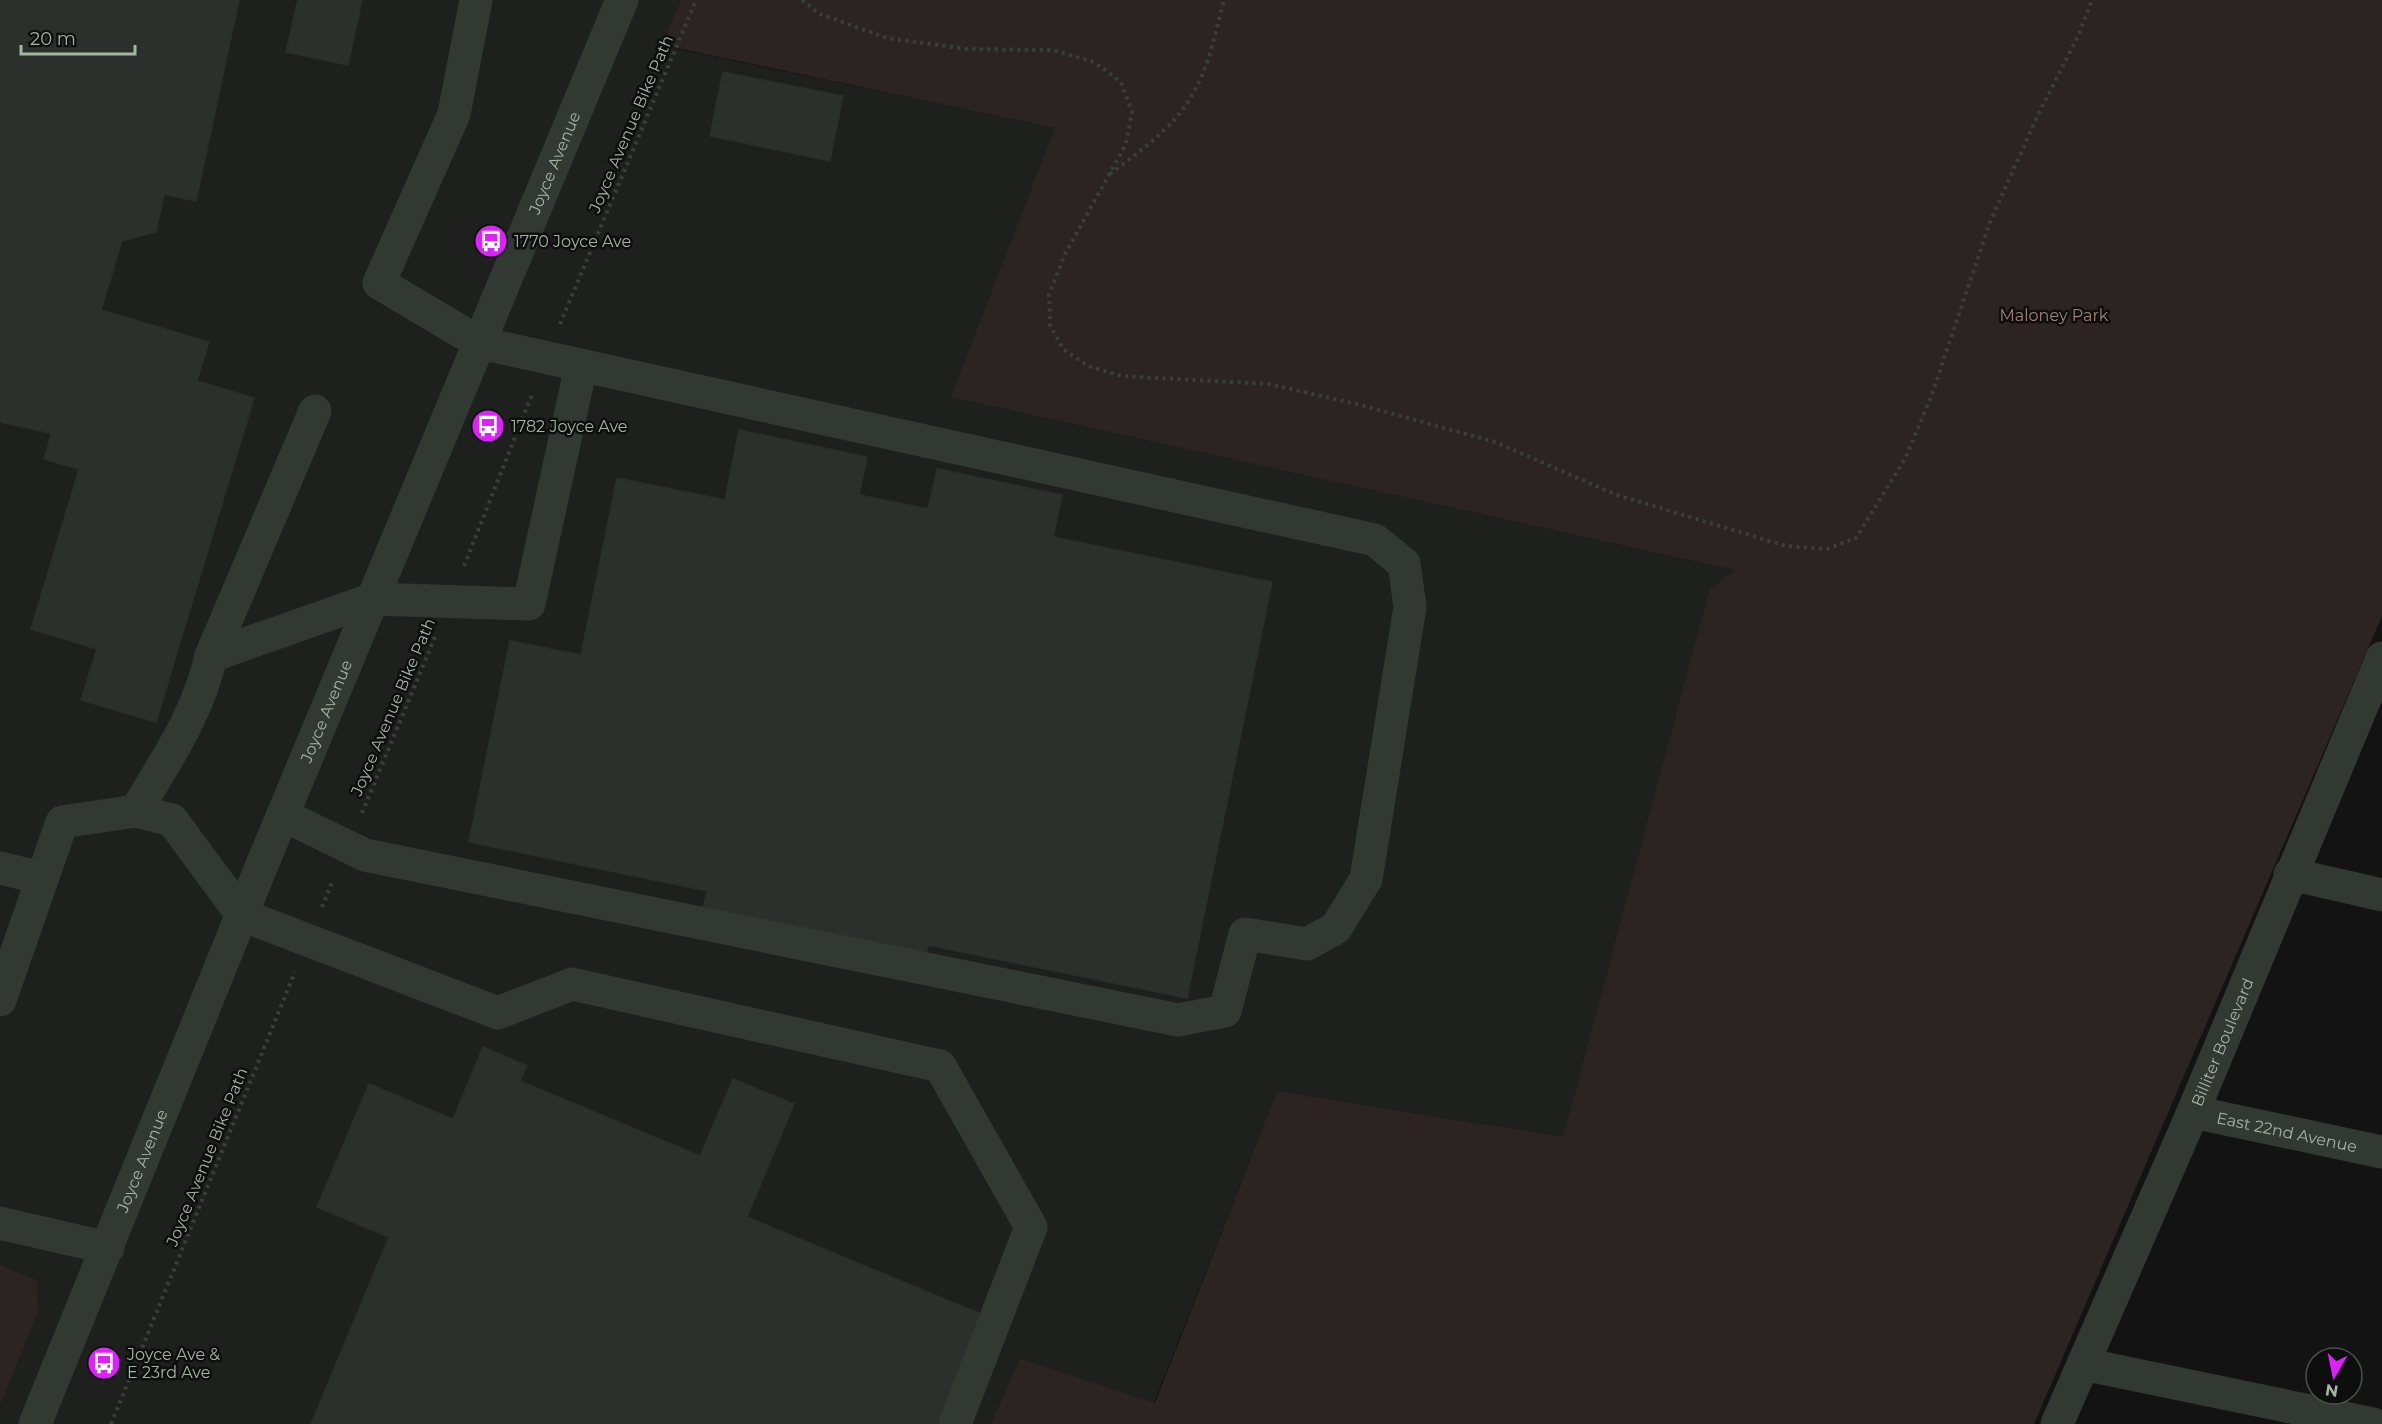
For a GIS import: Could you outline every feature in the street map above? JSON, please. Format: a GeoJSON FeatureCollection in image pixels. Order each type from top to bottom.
{"type":"FeatureCollection","features":[{"type":"Feature","properties":{"kind":"street"},"geometry":{"type":"LineString","coordinates":[[282,815],[365,855],[1178,1020],[1225,1011],[1245,934],[1307,944],[1335,928],[1366,879],[1410,607],[1404,564],[1375,540],[480,343],[379,283],[454,114],[476,0]]}},
{"type":"Feature","properties":{"kind":"street","name":"Joyce Avenue"},"geometry":{"type":"LineString","coordinates":[[42,1420],[108,1248],[282,815],[622,0]]}},
{"type":"Feature","properties":{"kind":"street"},"geometry":{"type":"LineString","coordinates":[[211,656],[373,599],[530,604],[581,366]]}},
{"type":"Feature","properties":{"kind":"street"},"geometry":{"type":"LineString","coordinates":[[136,811],[182,732],[208,672],[211,656],[315,411]]}},
{"type":"Feature","properties":{"kind":"street","name":"Billiter Boulevard"},"geometry":{"type":"LineString","coordinates":[[2057,1424],[2193,1112],[2290,874],[2382,658]]}},
{"type":"Feature","properties":{"kind":"street"},"geometry":{"type":"LineString","coordinates":[[0,1000],[62,822],[136,811],[172,820],[242,915],[498,1013],[572,984],[940,1066],[1030,1227],[955,1424]]}},
{"type":"Feature","properties":{"kind":"street"},"geometry":{"type":"LineString","coordinates":[[0,868],[42,878]]}},
{"type":"Feature","properties":{"kind":"street"},"geometry":{"type":"LineString","coordinates":[[2290,874],[2382,895]]}},
{"type":"Feature","properties":{"kind":"street","name":"East 22nd Avenue"},"geometry":{"type":"LineString","coordinates":[[2193,1112],[2382,1152]]}},
{"type":"Feature","properties":{"kind":"street"},"geometry":{"type":"LineString","coordinates":[[0,1223],[108,1248]]}},
{"type":"Feature","properties":{"kind":"street"},"geometry":{"type":"LineString","coordinates":[[2083,1364],[2373,1424]]}},
{"type":"Feature","properties":{"kind":"path","name":"Joyce Avenue Bike Path"},"geometry":{"type":"LineString","coordinates":[[111,1424],[308,940],[450,601],[546,357],[696,0]]}},
{"type":"Feature","properties":{"kind":"path"},"geometry":{"type":"LineString","coordinates":[[802,0],[820,14],[887,38],[968,49],[1052,50],[1094,62],[1121,82],[1132,112],[1126,144],[1065,254],[1049,295],[1050,324],[1058,341],[1063,349],[1088,366],[1122,376],[1269,384],[1365,406],[1495,442],[1617,495],[1786,546],[1827,549],[1856,538],[1906,457],[1931,397],[1990,222],[2037,117],[2079,34],[2092,0]]}},
{"type":"Feature","properties":{"kind":"path"},"geometry":{"type":"LineString","coordinates":[[1108,176],[1161,134],[1191,98],[1209,57],[1224,0]]}},
{"type":"Feature","properties":{"kind":"shaded area"},"geometry":{"type":"Polygon","coordinates":[[[0,0],[681,0],[663,46],[1056,128],[952,397],[1736,570],[1709,590],[1563,1137],[1277,1091],[1154,1403],[1020,1358],[991,1424],[0,1424],[0,1406],[38,1312],[37,1280],[0,1265],[0,0]]]}},
{"type":"Feature","properties":{"kind":"green space","name":"Maloney Park"},"geometry":{"type":"Polygon","coordinates":[[[681,0],[2382,0],[2382,616],[2034,1424],[991,1424],[1020,1358],[1155,1403],[1277,1091],[1563,1137],[1709,590],[1735,570],[951,397],[1055,128],[662,45],[681,0]]]}},
{"type":"Feature","properties":{"kind":"green space"},"geometry":{"type":"Polygon","coordinates":[[[0,1265],[37,1280],[38,1312],[0,1406],[0,1265]]]}},
{"type":"Feature","properties":{"kind":"building"},"geometry":{"type":"Polygon","coordinates":[[[0,0],[239,0],[196,201],[164,194],[156,232],[122,241],[110,237],[51,433],[0,422],[0,0]]]}},
{"type":"Feature","properties":{"kind":"building"},"geometry":{"type":"Polygon","coordinates":[[[298,0],[362,0],[348,65],[286,52],[298,0]]]}},
{"type":"Feature","properties":{"kind":"building"},"geometry":{"type":"Polygon","coordinates":[[[723,72],[843,96],[830,161],[710,136],[723,72]]]}},
{"type":"Feature","properties":{"kind":"building"},"geometry":{"type":"Polygon","coordinates":[[[110,237],[122,241],[101,310],[209,342],[197,381],[254,398],[156,722],[81,700],[97,649],[31,629],[79,469],[44,459],[110,237]]]}},
{"type":"Feature","properties":{"kind":"building"},"geometry":{"type":"Polygon","coordinates":[[[739,430],[867,457],[859,495],[928,509],[937,469],[1062,495],[1053,537],[1272,582],[1187,998],[928,945],[923,969],[700,922],[707,891],[469,842],[510,641],[581,655],[617,478],[725,500],[739,430]]]}},
{"type":"Feature","properties":{"kind":"building"},"geometry":{"type":"Polygon","coordinates":[[[483,1047],[527,1066],[520,1081],[700,1156],[733,1079],[794,1104],[747,1217],[983,1315],[937,1424],[311,1424],[389,1237],[317,1207],[369,1084],[453,1119],[483,1047]]]}},
{"type":"Feature","properties":{"kind":"place","name":"1770 Joyce Ave"},"geometry":{"type":"Point","coordinates":[491,241]}},
{"type":"Feature","properties":{"kind":"place","name":"1782 Joyce Ave"},"geometry":{"type":"Point","coordinates":[488,426]}},
{"type":"Feature","properties":{"kind":"place","name":"Joyce Ave & E 23rd Ave"},"geometry":{"type":"Point","coordinates":[104,1363]}}]}
